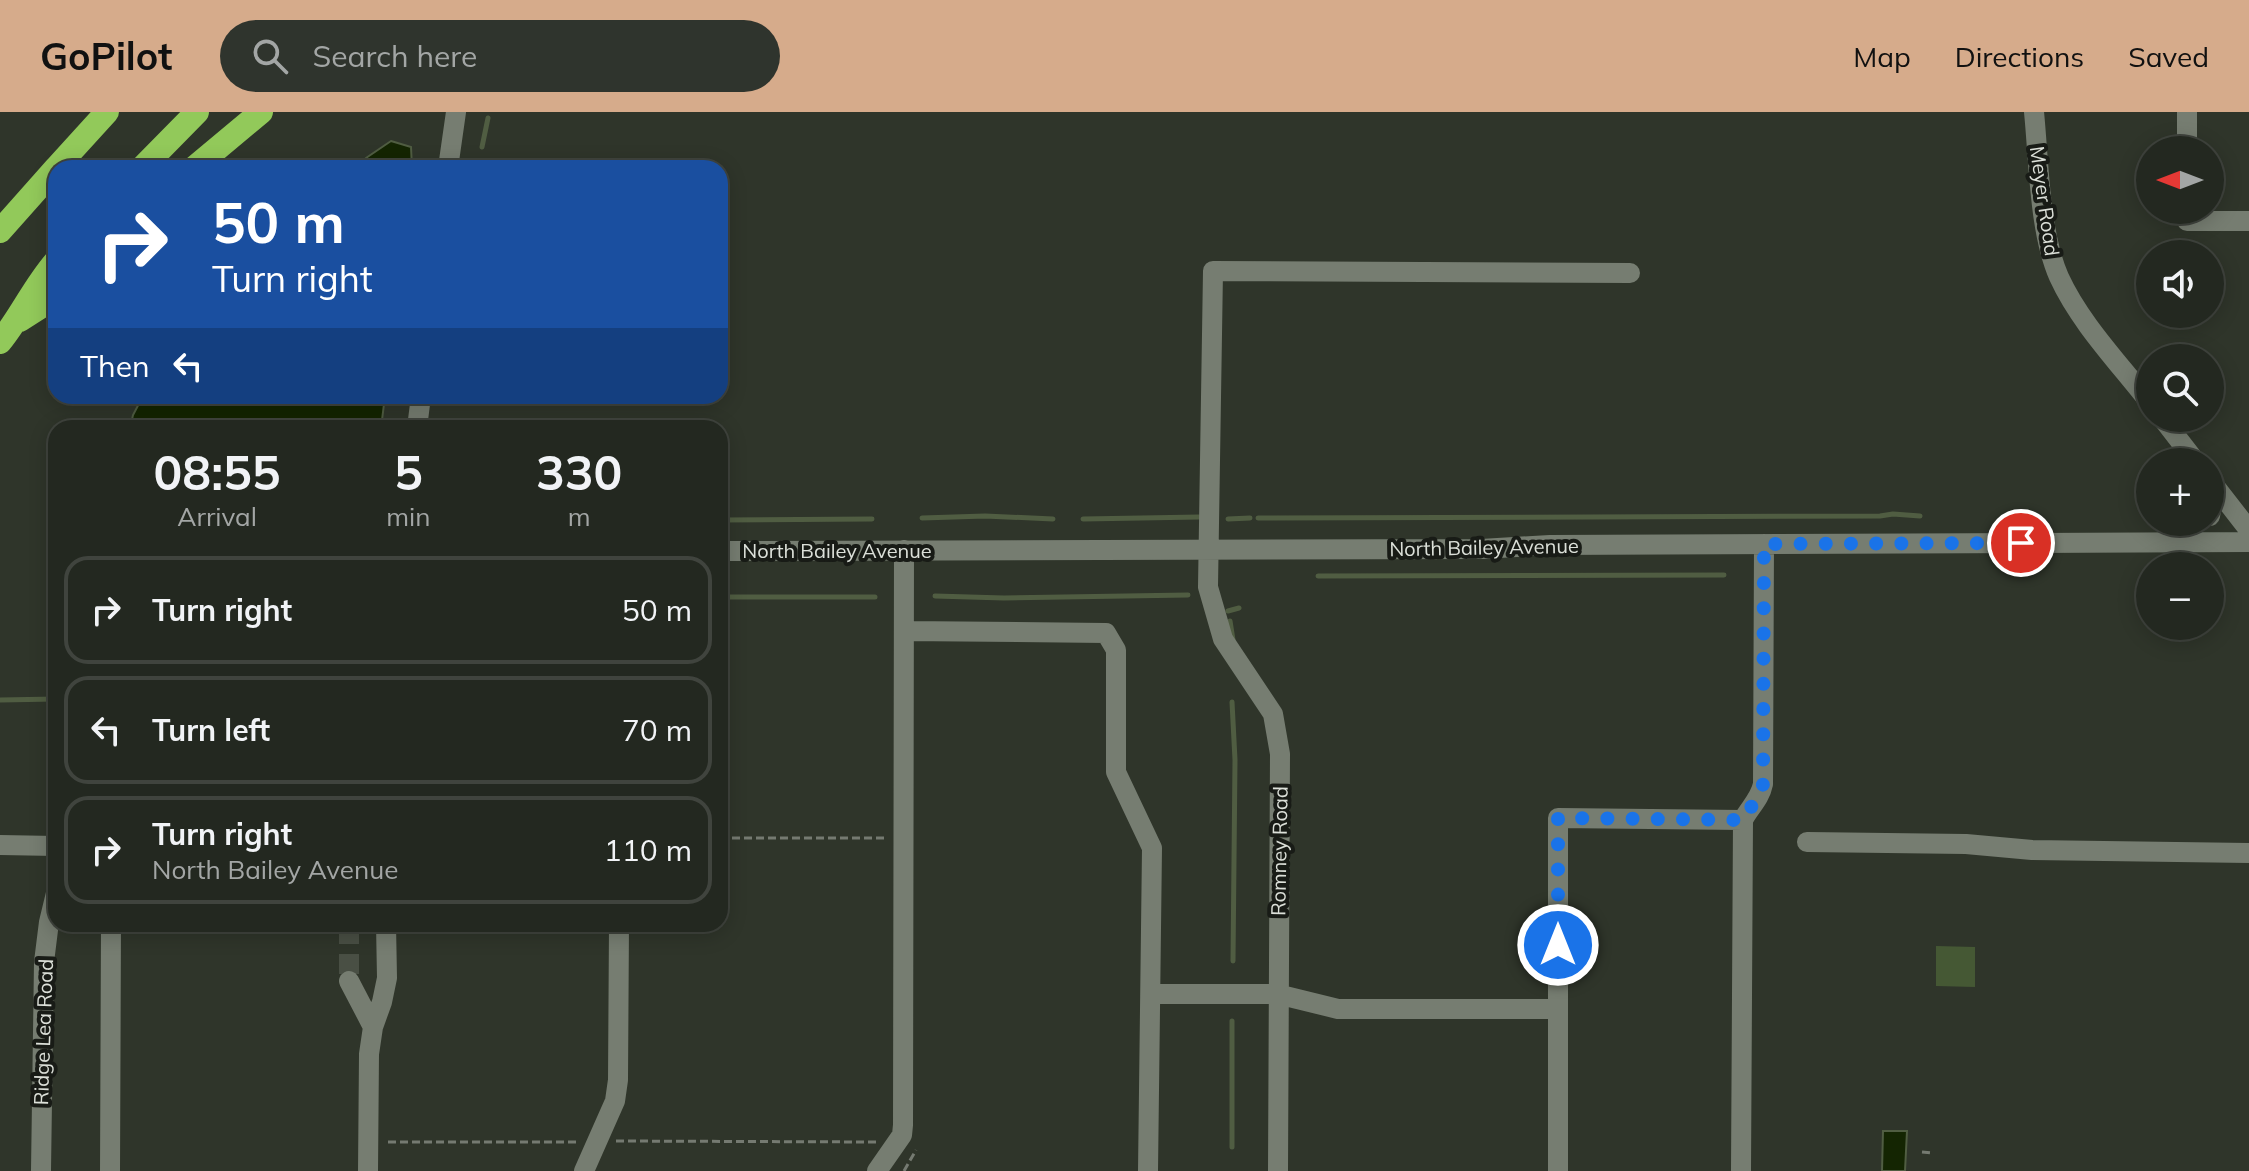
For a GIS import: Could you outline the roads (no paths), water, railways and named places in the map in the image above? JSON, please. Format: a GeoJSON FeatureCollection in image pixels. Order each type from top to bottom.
{"type":"FeatureCollection","features":[{"type":"Feature","properties":{"kind":"highway"},"geometry":{"type":"LineString","coordinates":[[63,160],[107,112]]}},
{"type":"Feature","properties":{"kind":"highway"},"geometry":{"type":"LineString","coordinates":[[150,160],[197,112]]}},
{"type":"Feature","properties":{"kind":"highway"},"geometry":{"type":"LineString","coordinates":[[204,160],[261,112]]}},
{"type":"Feature","properties":{"kind":"highway"},"geometry":{"type":"LineString","coordinates":[[0,231],[48,177]]}},
{"type":"Feature","properties":{"kind":"highway"},"geometry":{"type":"LineString","coordinates":[[8,333],[48,270]]}},
{"type":"Feature","properties":{"kind":"highway"},"geometry":{"type":"LineString","coordinates":[[8,333],[48,303]]}},
{"type":"Feature","properties":{"kind":"street"},"geometry":{"type":"LineString","coordinates":[[449,160],[456,112]]}},
{"type":"Feature","properties":{"kind":"street","name":"Meyer Road"},"geometry":{"type":"LineString","coordinates":[[2034,112],[2047,231],[2059,276],[2088,323],[2136,385]]}},
{"type":"Feature","properties":{"kind":"street"},"geometry":{"type":"LineString","coordinates":[[2187,112],[2187,136]]}},
{"type":"Feature","properties":{"kind":"street"},"geometry":{"type":"LineString","coordinates":[[2224,221],[2249,221]]}},
{"type":"Feature","properties":{"kind":"street","name":"Romney Road"},"geometry":{"type":"LineString","coordinates":[[1278,1171],[1280,754],[1273,714],[1223,639],[1208,587],[1213,271],[1630,273]]}},
{"type":"Feature","properties":{"kind":"street"},"geometry":{"type":"LineString","coordinates":[[2173,432],[2185,448]]}},
{"type":"Feature","properties":{"kind":"street"},"geometry":{"type":"LineString","coordinates":[[2224,498],[2249,530]]}},
{"type":"Feature","properties":{"kind":"street"},"geometry":{"type":"LineString","coordinates":[[2183,543],[2195,536]]}},
{"type":"Feature","properties":{"kind":"street","name":"North Bailey Avenue"},"geometry":{"type":"LineString","coordinates":[[728,551],[1481,549],[1550,545],[2249,542]]}},
{"type":"Feature","properties":{"kind":"street"},"geometry":{"type":"LineString","coordinates":[[1741,1171],[1743,820],[1761,794],[1763,784],[1764,544]]}},
{"type":"Feature","properties":{"kind":"street"},"geometry":{"type":"LineString","coordinates":[[877,1171],[902,1135],[903,1125],[904,550]]}},
{"type":"Feature","properties":{"kind":"street"},"geometry":{"type":"LineString","coordinates":[[905,631],[1106,633],[1116,650],[1116,772],[1152,848],[1148,1171]]}},
{"type":"Feature","properties":{"kind":"street"},"geometry":{"type":"LineString","coordinates":[[1558,1171],[1558,818],[1743,820]]}},
{"type":"Feature","properties":{"kind":"street"},"geometry":{"type":"LineString","coordinates":[[1807,842],[2249,853]]}},
{"type":"Feature","properties":{"kind":"street"},"geometry":{"type":"LineString","coordinates":[[0,845],[48,846]]}},
{"type":"Feature","properties":{"kind":"street","name":"Ridge Lea Road"},"geometry":{"type":"LineString","coordinates":[[41,1171],[44,962],[48,930]]}},
{"type":"Feature","properties":{"kind":"street"},"geometry":{"type":"LineString","coordinates":[[110,1171],[111,932]]}},
{"type":"Feature","properties":{"kind":"street"},"geometry":{"type":"LineString","coordinates":[[368,1171],[369,1054],[387,978],[386,932]]}},
{"type":"Feature","properties":{"kind":"street"},"geometry":{"type":"LineString","coordinates":[[584,1171],[615,1101],[618,1080],[619,932]]}},
{"type":"Feature","properties":{"kind":"street"},"geometry":{"type":"LineString","coordinates":[[349,981],[373,1027]]}},
{"type":"Feature","properties":{"kind":"street"},"geometry":{"type":"LineString","coordinates":[[1151,994],[1277,994],[1338,1009],[1558,1009]]}},
{"type":"Feature","properties":{"kind":"waterway"},"geometry":{"type":"LineString","coordinates":[[482,147],[488,118]]}},
{"type":"Feature","properties":{"kind":"waterway"},"geometry":{"type":"LineString","coordinates":[[922,518],[985,516],[1053,519]]}},
{"type":"Feature","properties":{"kind":"waterway"},"geometry":{"type":"LineString","coordinates":[[1258,518],[1920,516]]}},
{"type":"Feature","properties":{"kind":"waterway"},"geometry":{"type":"LineString","coordinates":[[1083,519],[1199,517]]}},
{"type":"Feature","properties":{"kind":"waterway"},"geometry":{"type":"LineString","coordinates":[[1228,519],[1250,518]]}},
{"type":"Feature","properties":{"kind":"waterway"},"geometry":{"type":"LineString","coordinates":[[728,520],[872,519]]}},
{"type":"Feature","properties":{"kind":"waterway"},"geometry":{"type":"LineString","coordinates":[[1318,576],[1724,575]]}},
{"type":"Feature","properties":{"kind":"waterway"},"geometry":{"type":"LineString","coordinates":[[935,596],[1188,595]]}},
{"type":"Feature","properties":{"kind":"waterway"},"geometry":{"type":"LineString","coordinates":[[728,597],[875,597]]}},
{"type":"Feature","properties":{"kind":"waterway"},"geometry":{"type":"LineString","coordinates":[[1228,611],[1239,608]]}},
{"type":"Feature","properties":{"kind":"waterway"},"geometry":{"type":"LineString","coordinates":[[1230,621],[1233,640]]}},
{"type":"Feature","properties":{"kind":"waterway"},"geometry":{"type":"LineString","coordinates":[[0,700],[48,699]]}},
{"type":"Feature","properties":{"kind":"waterway"},"geometry":{"type":"LineString","coordinates":[[1232,702],[1235,760],[1233,961]]}},
{"type":"Feature","properties":{"kind":"waterway"},"geometry":{"type":"LineString","coordinates":[[1232,1021],[1232,1147]]}},
{"type":"Feature","properties":{"kind":"tunnel"},"geometry":{"type":"LineString","coordinates":[[349,932],[349,981]]}}]}
